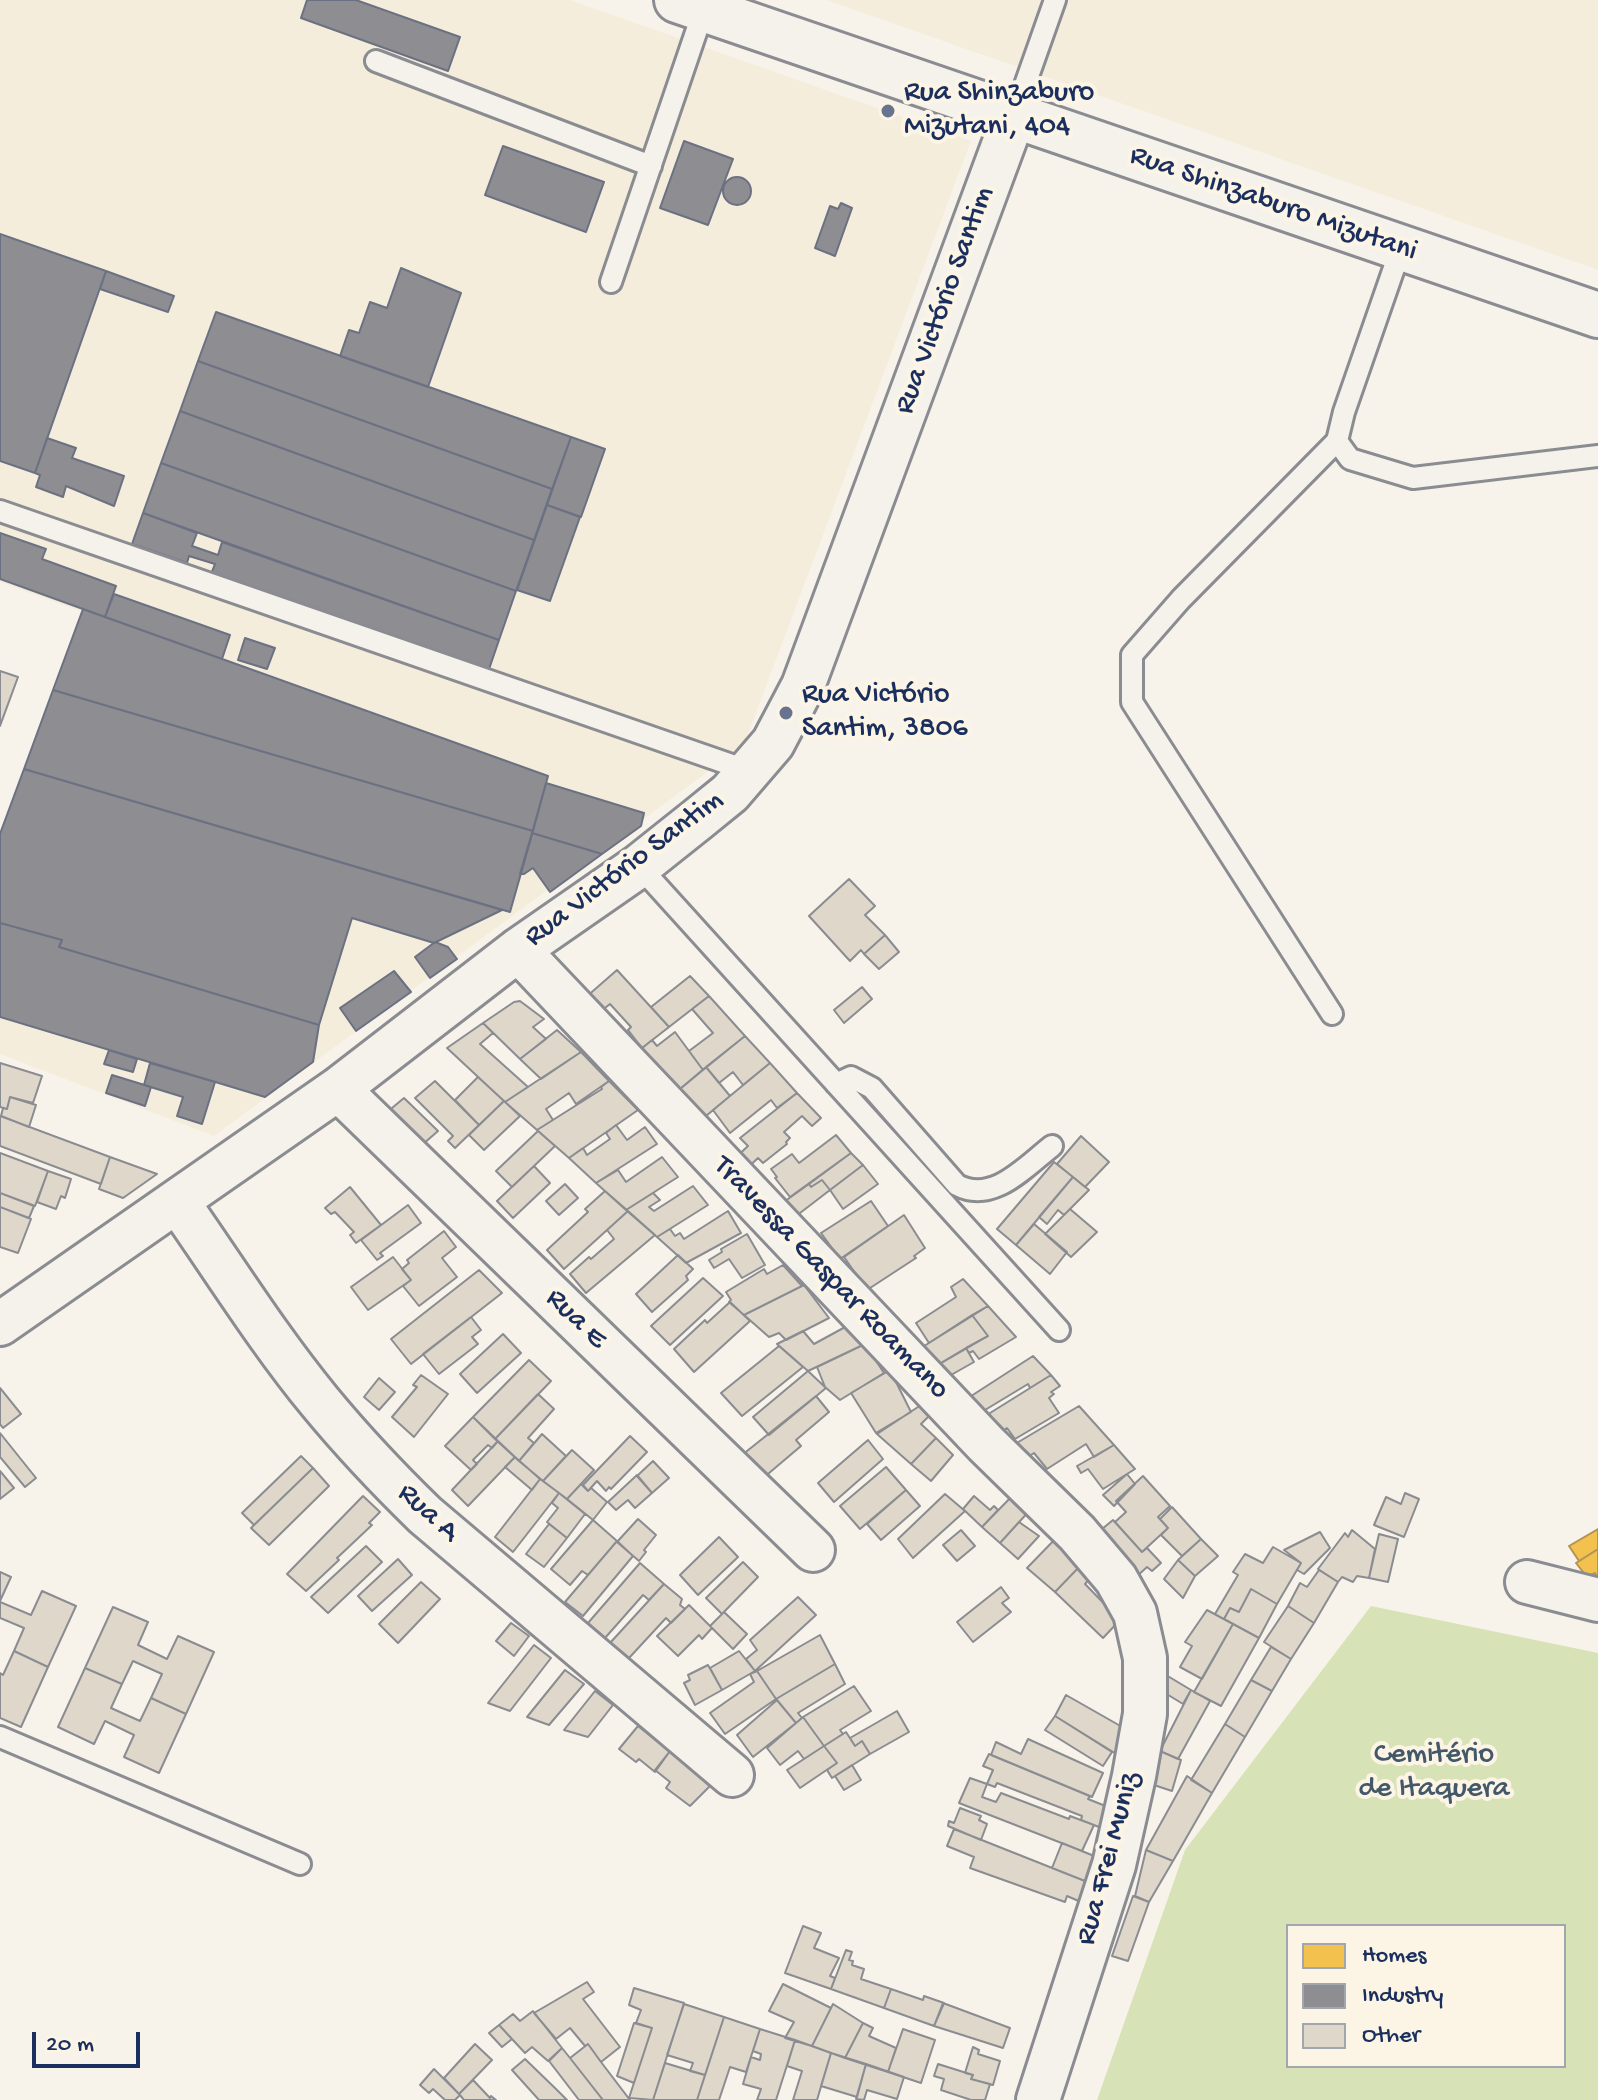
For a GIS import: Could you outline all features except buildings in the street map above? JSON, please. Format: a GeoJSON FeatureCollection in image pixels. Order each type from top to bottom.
{"type":"FeatureCollection","features":[{"type":"Feature","properties":{"kind":"street","name":"Rua Shinzaburo Mizutani"},"geometry":{"type":"LineString","coordinates":[[690,5],[1598,315]]}},
{"type":"Feature","properties":{"kind":"street","name":"Rua Victório Santim"},"geometry":{"type":"LineString","coordinates":[[0,1324],[338,1089],[518,950],[639,866],[730,793],[773,743],[803,686],[1014,116]]}},
{"type":"Feature","properties":{"kind":"street","name":"Travessa Gaspar Roamano"},"geometry":{"type":"LineString","coordinates":[[518,950],[986,1444],[1077,1533],[1116,1579],[1135,1613]]}},
{"type":"Feature","properties":{"kind":"street","name":"Rua E"},"geometry":{"type":"LineString","coordinates":[[338,1089],[813,1550]]}},
{"type":"Feature","properties":{"kind":"street","name":"Rua A"},"geometry":{"type":"LineString","coordinates":[[177,1201],[284,1355],[377,1468],[425,1515],[732,1775]]}},
{"type":"Feature","properties":{"kind":"street"},"geometry":{"type":"LineString","coordinates":[[1527,1582],[1598,1600]]}},
{"type":"Feature","properties":{"kind":"street","name":"Rua Frei Muniz"},"geometry":{"type":"LineString","coordinates":[[1038,2100],[1114,1865],[1134,1776],[1145,1714],[1145,1658],[1135,1613]]}},
{"type":"Feature","properties":{"kind":"lane"},"geometry":{"type":"LineString","coordinates":[[1014,116],[1055,0]]}},
{"type":"Feature","properties":{"kind":"lane"},"geometry":{"type":"LineString","coordinates":[[611,282],[651,166],[690,5]]}},
{"type":"Feature","properties":{"kind":"lane"},"geometry":{"type":"LineString","coordinates":[[376,61],[651,166]]}},
{"type":"Feature","properties":{"kind":"lane"},"geometry":{"type":"LineString","coordinates":[[1332,1014],[1132,702],[1132,655],[1181,599],[1337,441],[1344,412],[1401,248]]}},
{"type":"Feature","properties":{"kind":"lane"},"geometry":{"type":"LineString","coordinates":[[1337,441],[1350,459],[1413,478],[1598,456]]}},
{"type":"Feature","properties":{"kind":"lane"},"geometry":{"type":"LineString","coordinates":[[0,511],[749,771]]}},
{"type":"Feature","properties":{"kind":"lane"},"geometry":{"type":"LineString","coordinates":[[639,866],[1059,1330]]}},
{"type":"Feature","properties":{"kind":"lane"},"geometry":{"type":"LineString","coordinates":[[836,1084],[851,1077],[872,1088],[957,1185],[970,1192],[984,1192],[1001,1185],[1052,1146]]}},
{"type":"Feature","properties":{"kind":"lane"},"geometry":{"type":"LineString","coordinates":[[0,1737],[300,1864]]}},
{"type":"Feature","properties":{"kind":"shaded area"},"geometry":{"type":"Polygon","coordinates":[[[0,0],[570,0],[971,141],[744,745],[214,1136],[0,1054],[0,845],[83,612],[0,582],[0,0]]]}},
{"type":"Feature","properties":{"kind":"shaded area"},"geometry":{"type":"Polygon","coordinates":[[[826,0],[1598,0],[1598,270],[826,0]]]}},
{"type":"Feature","properties":{"kind":"green space","name":"Cemitério de Itaquera"},"geometry":{"type":"Polygon","coordinates":[[[1371,1606],[1598,1653],[1598,2100],[1097,2100],[1185,1850],[1371,1606]]]}},
{"type":"Feature","properties":{"kind":"place","name":"Rua Shinzaburo Mizutani, 404"},"geometry":{"type":"Point","coordinates":[888,111]}},
{"type":"Feature","properties":{"kind":"place","name":"Rua Victório Santim, 3806"},"geometry":{"type":"Point","coordinates":[786,713]}}]}
